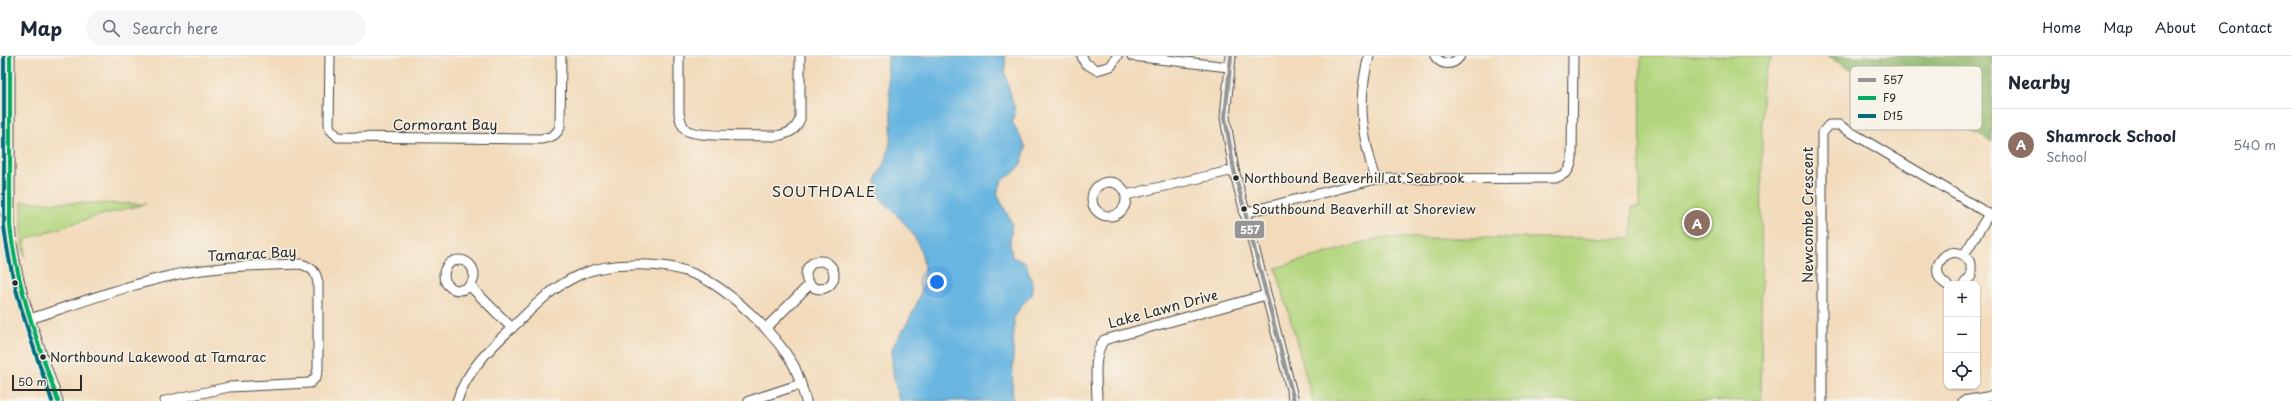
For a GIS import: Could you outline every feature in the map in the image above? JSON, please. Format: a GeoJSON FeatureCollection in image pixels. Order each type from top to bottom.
{"type":"FeatureCollection","features":[{"type":"Feature","properties":{"kind":"street"},"geometry":{"type":"LineString","coordinates":[[10,56],[10,226],[15,267],[30,319],[58,401]]}},
{"type":"Feature","properties":{"kind":"street","name":"Cormorant Bay"},"geometry":{"type":"LineString","coordinates":[[330,56],[329,123],[330,129],[338,137],[541,139],[552,137],[557,133],[560,127],[561,56]]}},
{"type":"Feature","properties":{"kind":"street"},"geometry":{"type":"LineString","coordinates":[[679,56],[679,113],[680,121],[685,129],[698,134],[778,136],[790,133],[796,127],[800,119],[800,56]]}},
{"type":"Feature","properties":{"kind":"street"},"geometry":{"type":"LineString","coordinates":[[1082,56],[1085,63],[1097,70],[1111,66],[1117,56]]}},
{"type":"Feature","properties":{"kind":"street"},"geometry":{"type":"LineString","coordinates":[[1132,56],[1228,67]]}},
{"type":"Feature","properties":{"kind":"street"},"geometry":{"type":"LineString","coordinates":[[1231,56],[1228,67],[1225,117],[1234,170],[1294,401]]}},
{"type":"Feature","properties":{"kind":"street"},"geometry":{"type":"LineString","coordinates":[[1369,56],[1363,77],[1360,105],[1370,158],[1376,179]]}},
{"type":"Feature","properties":{"kind":"street"},"geometry":{"type":"LineString","coordinates":[[1435,56],[1438,61],[1447,64],[1456,61],[1460,56]]}},
{"type":"Feature","properties":{"kind":"street"},"geometry":{"type":"LineString","coordinates":[[1244,213],[1376,179],[1555,178],[1564,175],[1570,169],[1572,159],[1573,56]]}},
{"type":"Feature","properties":{"kind":"street","name":"Newcombe Crescent"},"geometry":{"type":"LineString","coordinates":[[1822,401],[1822,133],[1829,125],[1839,125],[1990,215]]}},
{"type":"Feature","properties":{"kind":"street"},"geometry":{"type":"LineString","coordinates":[[1126,195],[1234,170]]}},
{"type":"Feature","properties":{"kind":"street"},"geometry":{"type":"LineString","coordinates":[[0,185],[10,185]]}},
{"type":"Feature","properties":{"kind":"street"},"geometry":{"type":"LineString","coordinates":[[0,203],[10,226]]}},
{"type":"Feature","properties":{"kind":"street"},"geometry":{"type":"LineString","coordinates":[[1964,255],[1990,215]]}},
{"type":"Feature","properties":{"kind":"street"},"geometry":{"type":"LineString","coordinates":[[1944,282],[1939,277],[1938,271],[1940,261],[1948,254],[1959,253],[1964,255],[1971,264],[1971,276],[1967,281]]}},
{"type":"Feature","properties":{"kind":"street","name":"Tamarac Bay"},"geometry":{"type":"LineString","coordinates":[[30,319],[134,285],[188,272],[233,266],[301,264],[311,267],[316,273],[318,284],[318,370],[316,377],[310,383],[230,387],[165,401]]}},
{"type":"Feature","properties":{"kind":"street"},"geometry":{"type":"LineString","coordinates":[[457,401],[468,378],[478,363],[551,290],[579,275],[599,268],[638,264],[663,265],[683,270],[707,279],[728,292],[766,328],[793,364],[806,401]]}},
{"type":"Feature","properties":{"kind":"street"},"geometry":{"type":"LineString","coordinates":[[766,328],[809,285]]}},
{"type":"Feature","properties":{"kind":"street"},"geometry":{"type":"LineString","coordinates":[[470,286],[512,328]]}},
{"type":"Feature","properties":{"kind":"street","name":"Lake Lawn Drive"},"geometry":{"type":"LineString","coordinates":[[1097,401],[1097,356],[1099,347],[1104,340],[1266,295]]}},
{"type":"Feature","properties":{"kind":"street"},"geometry":{"type":"LineString","coordinates":[[750,401],[801,384]]}},
{"type":"Feature","properties":{"kind":"street"},"geometry":{"type":"LineString","coordinates":[[1963,401],[1992,396]]}},
{"type":"Feature","properties":{"kind":"green space"},"geometry":{"type":"Polygon","coordinates":[[[1641,56],[1772,56],[1762,80],[1761,401],[1313,401],[1276,268],[1379,238],[1632,238],[1632,207],[1640,207],[1641,56]]]}},
{"type":"Feature","properties":{"kind":"green space"},"geometry":{"type":"Polygon","coordinates":[[[1826,56],[1992,56],[1992,142],[1969,130],[1982,130],[1982,66],[1850,66],[1850,68],[1826,56]]]}},
{"type":"Feature","properties":{"kind":"green space"},"geometry":{"type":"Polygon","coordinates":[[[22,202],[146,204],[94,217],[26,239],[25,257],[22,247],[22,202]]]}},
{"type":"Feature","properties":{"kind":"water"},"geometry":{"type":"Polygon","coordinates":[[[888,56],[1005,56],[1005,73],[1015,111],[1012,122],[1026,147],[1019,167],[1013,174],[1002,180],[997,194],[1012,223],[1010,241],[1012,257],[1026,263],[1032,283],[1032,295],[1021,306],[1014,318],[1012,401],[899,401],[893,374],[892,352],[895,342],[904,329],[920,296],[924,266],[920,249],[913,234],[894,211],[881,199],[878,193],[878,176],[888,153],[891,130],[888,56]]]}},
{"type":"Feature","properties":{"kind":"transit line","name":"D15"},"geometry":{"type":"LineString","coordinates":[[4,56],[4,226],[7,249],[23,315],[52,401]]}},
{"type":"Feature","properties":{"kind":"transit line","name":"F9"},"geometry":{"type":"LineString","coordinates":[[10,56],[10,226],[13,249],[29,315],[58,401]]}},
{"type":"Feature","properties":{"kind":"transit line","name":"557"},"geometry":{"type":"LineString","coordinates":[[1231,56],[1225,117],[1234,170],[1294,401]]}},
{"type":"Feature","properties":{"kind":"place","name":"Northbound Beaverhill at Seabrook"},"geometry":{"type":"Point","coordinates":[1236,178]}},
{"type":"Feature","properties":{"kind":"place","name":"Southbound Beaverhill at Shoreview"},"geometry":{"type":"Point","coordinates":[1244,209]}},
{"type":"Feature","properties":{"kind":"place","name":"Shamrock School"},"geometry":{"type":"Point","coordinates":[1697,223]}},
{"type":"Feature","properties":{"kind":"place","name":"Northbound Lakewood at Tamarac"},"geometry":{"type":"Point","coordinates":[43,357]}},
{"type":"Feature","properties":{"kind":"district","name":"SOUTHDALE"},"geometry":{"type":"Point","coordinates":[824,192]}}]}
